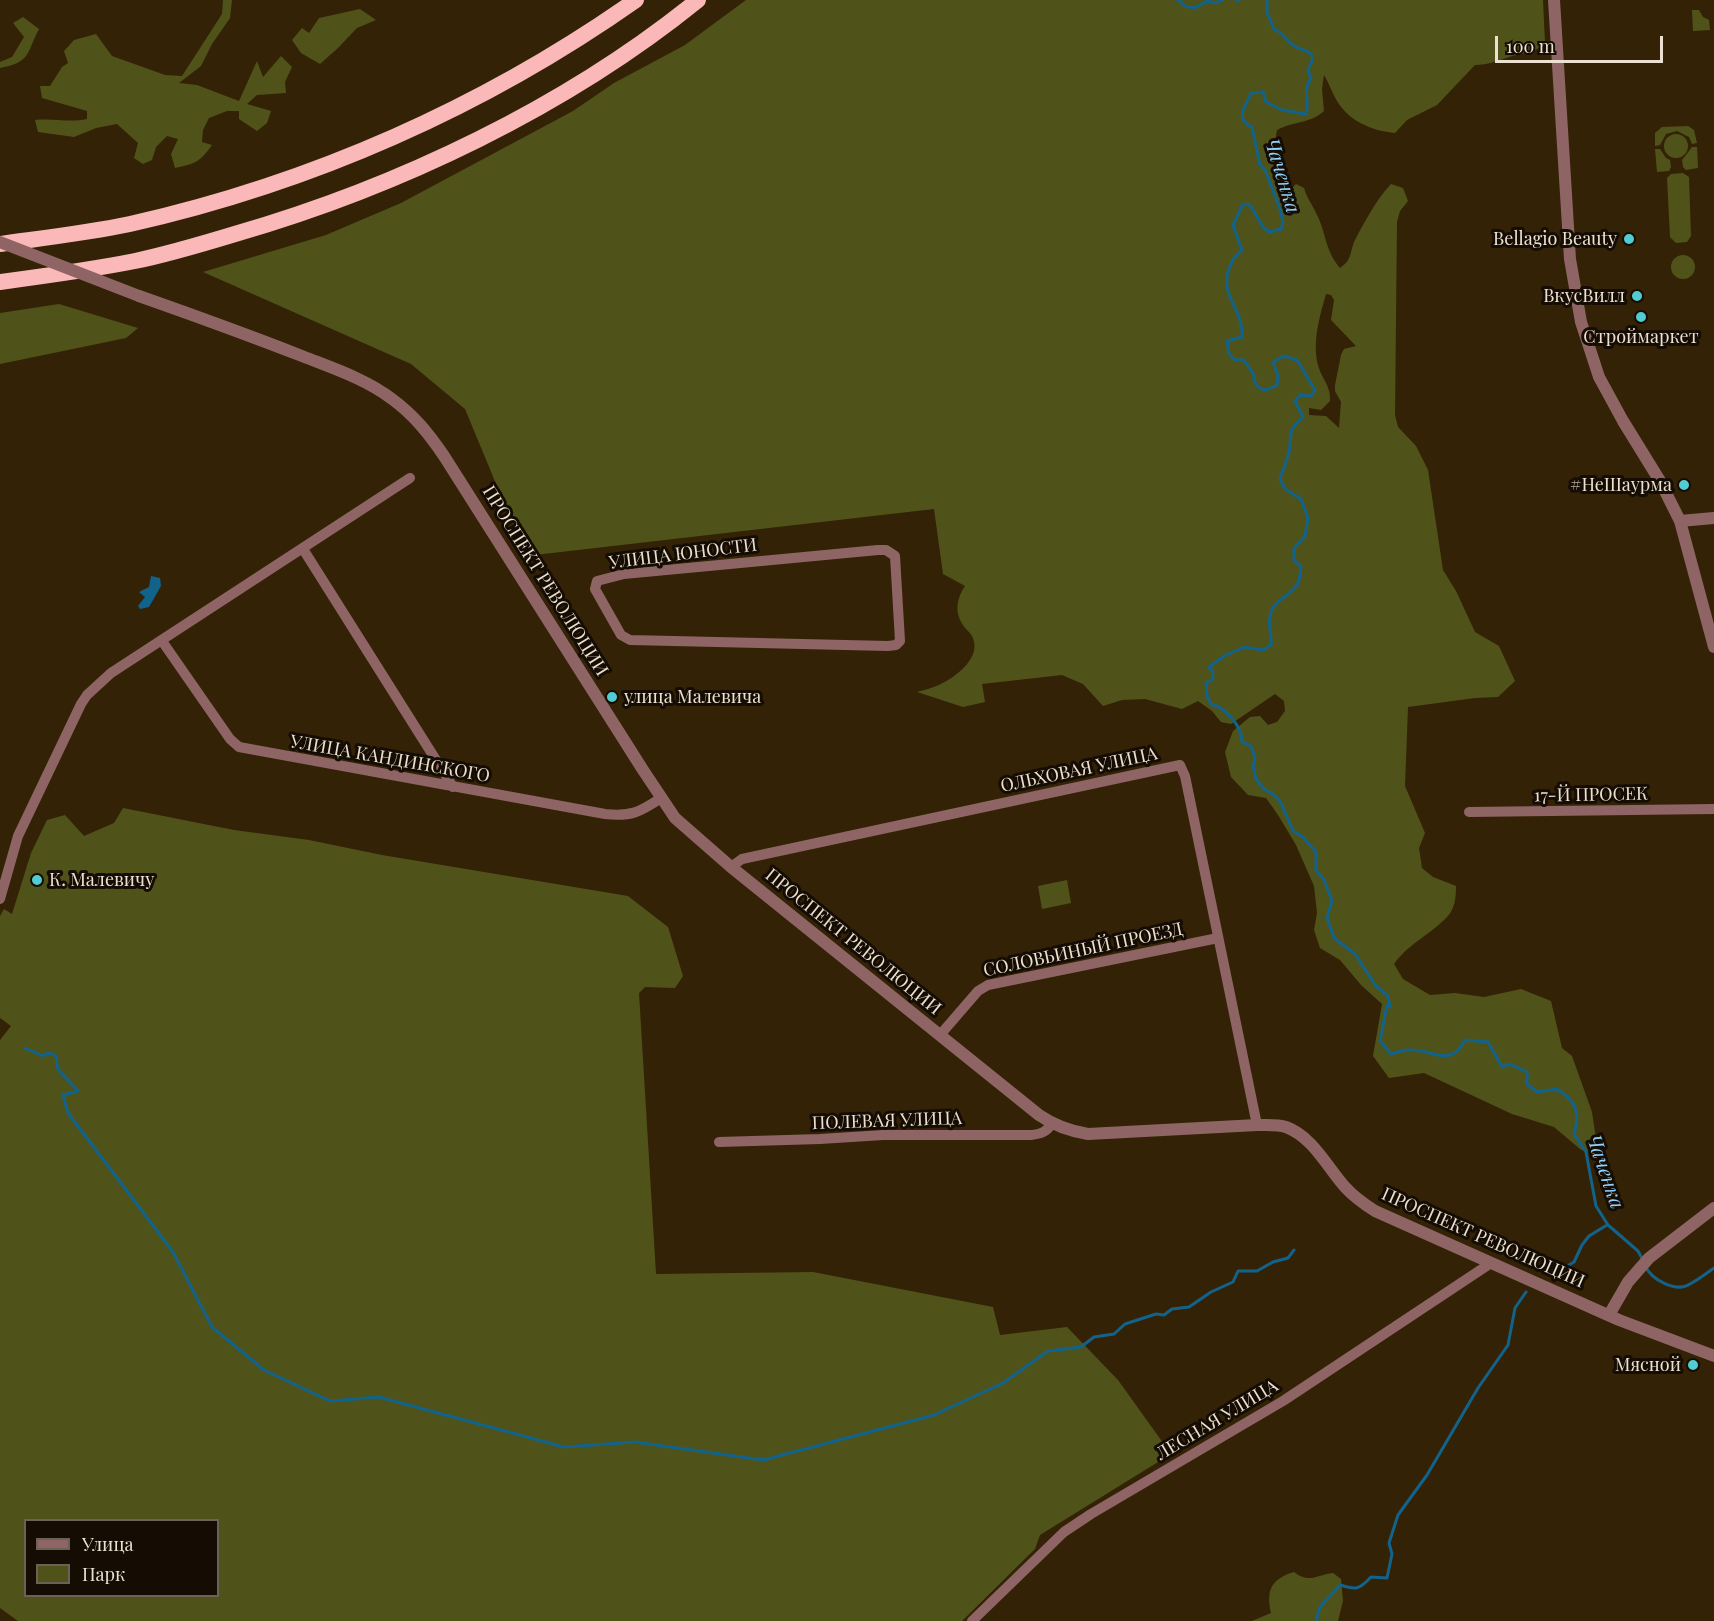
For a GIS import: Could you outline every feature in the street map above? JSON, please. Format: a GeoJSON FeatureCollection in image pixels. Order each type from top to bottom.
{"type":"FeatureCollection","features":[{"type":"Feature","properties":{"kind":"highway"},"geometry":{"type":"LineString","coordinates":[[0,243],[129,224],[273,184],[360,153],[411,130],[522,73],[636,0]]}},
{"type":"Feature","properties":{"kind":"highway"},"geometry":{"type":"LineString","coordinates":[[0,282],[136,261],[306,213],[374,187],[446,155],[540,105],[603,68],[698,0]]}},
{"type":"Feature","properties":{"kind":"street"},"geometry":{"type":"LineString","coordinates":[[1554,0],[1570,259],[1581,322],[1599,377],[1660,481],[1680,521],[1714,647]]}},
{"type":"Feature","properties":{"kind":"street","name":"ПРОСПЕКТ РЕВОЛЮЦИИ"},"geometry":{"type":"LineString","coordinates":[[0,243],[336,369],[391,398],[423,427],[470,495],[675,818],[731,867],[1052,1124],[1070,1131],[1088,1134],[1257,1125],[1285,1127],[1309,1142],[1359,1200],[1375,1211],[1609,1315],[1714,1356]]}},
{"type":"Feature","properties":{"kind":"street"},"geometry":{"type":"LineString","coordinates":[[0,899],[18,836],[87,694],[111,673],[410,478]]}},
{"type":"Feature","properties":{"kind":"street"},"geometry":{"type":"LineString","coordinates":[[1680,521],[1714,518]]}},
{"type":"Feature","properties":{"kind":"street"},"geometry":{"type":"LineString","coordinates":[[303,549],[453,787]]}},
{"type":"Feature","properties":{"kind":"street","name":"УЛИЦА ЮНОСТИ"},"geometry":{"type":"LineString","coordinates":[[878,550],[891,552],[895,556],[900,641],[896,645],[888,646],[835,644],[630,640],[621,635],[597,593],[595,585],[597,581],[624,574],[878,550]]}},
{"type":"Feature","properties":{"kind":"street","name":"УЛИЦА КАНДИНСКОГО"},"geometry":{"type":"LineString","coordinates":[[162,641],[233,743],[239,747],[622,816],[639,813],[661,798]]}},
{"type":"Feature","properties":{"kind":"street","name":"ОЛЬХОВАЯ УЛИЦА"},"geometry":{"type":"LineString","coordinates":[[731,867],[742,859],[1180,765],[1185,776],[1257,1125]]}},
{"type":"Feature","properties":{"kind":"street","name":"17-Й ПРОСЕК"},"geometry":{"type":"LineString","coordinates":[[1469,813],[1714,809]]}},
{"type":"Feature","properties":{"kind":"street","name":"СОЛОВЬИНЫЙ ПРОЕЗД"},"geometry":{"type":"LineString","coordinates":[[940,1035],[982,987],[1218,938]]}},
{"type":"Feature","properties":{"kind":"street","name":"ПОЛЕВАЯ УЛИЦА"},"geometry":{"type":"LineString","coordinates":[[719,1142],[883,1135],[1031,1135],[1041,1134],[1052,1124]]}},
{"type":"Feature","properties":{"kind":"street"},"geometry":{"type":"LineString","coordinates":[[1609,1315],[1635,1273],[1649,1258],[1714,1208]]}},
{"type":"Feature","properties":{"kind":"street","name":"ЛЕСНАЯ УЛИЦА"},"geometry":{"type":"LineString","coordinates":[[972,1621],[1064,1532],[1090,1514],[1282,1401],[1491,1263]]}},
{"type":"Feature","properties":{"kind":"green space"},"geometry":{"type":"Polygon","coordinates":[[[223,0],[232,0],[230,18],[212,44],[201,66],[179,83],[197,85],[239,101],[257,61],[263,77],[281,56],[292,67],[285,82],[286,93],[257,95],[247,104],[271,111],[267,123],[257,131],[239,119],[239,111],[227,111],[209,118],[203,130],[202,142],[212,145],[196,161],[175,168],[171,154],[178,139],[167,136],[156,147],[152,160],[143,164],[134,158],[138,143],[117,124],[96,128],[74,137],[38,132],[35,120],[87,119],[87,111],[42,98],[40,86],[50,86],[62,67],[68,63],[64,51],[74,40],[96,34],[112,56],[165,75],[182,76],[222,14],[223,0]]]}},
{"type":"Feature","properties":{"kind":"green space"},"geometry":{"type":"Polygon","coordinates":[[[746,0],[1543,0],[1545,43],[1532,51],[1488,64],[1475,65],[1437,105],[1407,120],[1395,133],[1362,124],[1348,114],[1337,101],[1324,75],[1322,89],[1324,111],[1313,118],[1277,130],[1275,151],[1289,191],[1296,184],[1304,188],[1320,221],[1328,248],[1340,268],[1349,259],[1359,233],[1386,190],[1391,184],[1403,188],[1408,201],[1400,211],[1397,222],[1395,415],[1398,427],[1416,446],[1428,470],[1443,570],[1456,591],[1475,632],[1499,646],[1515,681],[1498,697],[1408,707],[1405,786],[1425,833],[1419,848],[1422,868],[1433,877],[1456,886],[1456,894],[1450,914],[1406,950],[1394,964],[1403,979],[1430,995],[1455,993],[1484,997],[1521,989],[1551,1001],[1562,1048],[1572,1056],[1592,1112],[1599,1159],[1580,1149],[1554,1127],[1512,1114],[1424,1073],[1389,1078],[1373,1056],[1382,1004],[1361,985],[1340,960],[1320,948],[1314,930],[1317,913],[1314,886],[1296,845],[1266,798],[1248,795],[1231,777],[1225,752],[1233,731],[1250,717],[1260,716],[1268,725],[1277,722],[1285,711],[1284,701],[1275,694],[1231,724],[1221,722],[1212,711],[1198,701],[1182,709],[1145,699],[1122,700],[1103,706],[1083,684],[1062,675],[982,684],[985,702],[963,707],[917,692],[939,685],[960,672],[971,659],[974,651],[972,636],[958,615],[958,600],[965,586],[943,574],[934,509],[526,556],[465,409],[411,364],[203,272],[326,235],[401,203],[573,111],[614,83],[685,45],[746,0]],[[1326,294],[1321,311],[1316,347],[1319,370],[1329,390],[1330,401],[1321,410],[1309,408],[1309,415],[1326,416],[1339,428],[1341,402],[1335,391],[1335,385],[1341,355],[1344,349],[1356,346],[1331,320],[1334,300],[1331,295],[1326,294]]]}},
{"type":"Feature","properties":{"kind":"green space"},"geometry":{"type":"Polygon","coordinates":[[[360,9],[376,20],[357,28],[320,64],[301,53],[292,40],[302,28],[309,33],[319,18],[360,9]]]}},
{"type":"Feature","properties":{"kind":"green space"},"geometry":{"type":"Polygon","coordinates":[[[1692,10],[1699,10],[1703,17],[1709,20],[1710,30],[1693,31],[1692,10]]]}},
{"type":"Feature","properties":{"kind":"green space"},"geometry":{"type":"Polygon","coordinates":[[[23,17],[39,29],[23,60],[0,68],[0,62],[12,57],[24,37],[13,23],[23,17]]]}},
{"type":"Feature","properties":{"kind":"green space"},"geometry":{"type":"Polygon","coordinates":[[[1688,126],[1694,130],[1697,143],[1692,144],[1689,137],[1677,131],[1666,134],[1660,145],[1655,146],[1655,133],[1662,127],[1688,126]]]}},
{"type":"Feature","properties":{"kind":"green space"},"geometry":{"type":"Polygon","coordinates":[[[1676,134],[1685,137],[1688,146],[1685,155],[1676,158],[1667,155],[1664,146],[1667,137],[1676,134]]]}},
{"type":"Feature","properties":{"kind":"green space"},"geometry":{"type":"Polygon","coordinates":[[[1692,147],[1697,147],[1698,168],[1686,170],[1682,160],[1692,147]]]}},
{"type":"Feature","properties":{"kind":"green space"},"geometry":{"type":"Polygon","coordinates":[[[1655,149],[1660,149],[1670,160],[1669,171],[1657,172],[1655,149]]]}},
{"type":"Feature","properties":{"kind":"green space"},"geometry":{"type":"Polygon","coordinates":[[[1683,173],[1689,177],[1691,236],[1687,242],[1676,243],[1670,237],[1667,178],[1671,174],[1683,173]]]}},
{"type":"Feature","properties":{"kind":"green space"},"geometry":{"type":"Polygon","coordinates":[[[1683,255],[1692,258],[1695,267],[1692,276],[1683,279],[1674,276],[1671,267],[1674,258],[1683,255]]]}},
{"type":"Feature","properties":{"kind":"green space"},"geometry":{"type":"Polygon","coordinates":[[[59,304],[138,328],[126,338],[0,364],[0,313],[59,304]]]}},
{"type":"Feature","properties":{"kind":"green space"},"geometry":{"type":"Polygon","coordinates":[[[123,808],[234,830],[309,840],[382,855],[628,896],[668,927],[683,976],[675,988],[645,987],[639,993],[656,1274],[813,1272],[993,1307],[1000,1335],[1067,1327],[1118,1380],[1171,1454],[1040,1535],[1035,1549],[962,1621],[18,1621],[0,1608],[0,1040],[11,1026],[0,1018],[0,916],[4,909],[12,914],[31,853],[47,820],[65,815],[84,836],[114,823],[123,808]]]}},
{"type":"Feature","properties":{"kind":"green space"},"geometry":{"type":"Polygon","coordinates":[[[1067,880],[1071,903],[1042,909],[1038,886],[1067,880]]]}},
{"type":"Feature","properties":{"kind":"green space"},"geometry":{"type":"Polygon","coordinates":[[[1294,1572],[1304,1578],[1333,1573],[1341,1579],[1343,1601],[1338,1621],[1252,1621],[1271,1613],[1269,1598],[1272,1586],[1280,1578],[1294,1572]]]}},
{"type":"Feature","properties":{"kind":"water"},"geometry":{"type":"Polygon","coordinates":[[[151,576],[160,578],[161,586],[149,607],[140,609],[138,606],[145,597],[139,592],[149,587],[151,576]]]}},
{"type":"Feature","properties":{"kind":"waterway","name":"Чаченка"},"geometry":{"type":"LineString","coordinates":[[1178,0],[1185,6],[1195,8],[1207,1],[1216,3],[1222,0]]}},
{"type":"Feature","properties":{"kind":"waterway","name":"Чаченка"},"geometry":{"type":"LineString","coordinates":[[1267,0],[1267,12],[1274,29],[1293,45],[1311,54],[1312,63],[1308,69],[1311,79],[1307,87],[1306,114],[1282,110],[1266,102],[1263,92],[1251,93],[1243,111],[1243,120],[1252,127],[1260,165],[1265,170],[1283,223],[1281,229],[1269,232],[1263,227],[1250,205],[1243,204],[1233,225],[1242,250],[1233,260],[1227,282],[1228,291],[1239,316],[1242,337],[1227,341],[1229,354],[1235,360],[1244,360],[1259,388],[1266,390],[1277,385],[1278,376],[1273,362],[1284,356],[1297,360],[1315,390],[1311,396],[1300,395],[1295,401],[1303,417],[1291,431],[1290,450],[1280,479],[1285,489],[1301,499],[1308,518],[1305,536],[1294,548],[1294,560],[1301,567],[1298,583],[1271,612],[1269,620],[1271,645],[1263,650],[1244,647],[1224,656],[1209,667],[1213,672],[1212,680],[1206,683],[1207,696],[1211,704],[1222,709],[1232,718],[1239,730],[1242,742],[1251,746],[1255,757],[1253,766],[1256,779],[1281,803],[1293,831],[1303,837],[1316,852],[1316,870],[1324,880],[1332,900],[1327,918],[1334,938],[1355,954],[1376,986],[1388,996],[1390,1007],[1387,1005],[1380,1041],[1391,1054],[1419,1050],[1441,1056],[1453,1054],[1465,1040],[1488,1042],[1502,1067],[1510,1064],[1527,1072],[1527,1084],[1537,1092],[1557,1089],[1569,1098],[1577,1114],[1574,1134],[1586,1152],[1596,1206],[1608,1225],[1638,1251],[1643,1260]]}},
{"type":"Feature","properties":{"kind":"waterway"},"geometry":{"type":"LineString","coordinates":[[25,1048],[43,1056],[48,1053],[55,1055],[58,1069],[78,1091],[63,1095],[68,1113],[173,1252],[212,1327],[264,1370],[330,1401],[379,1397],[564,1447],[635,1442],[763,1460],[934,1415],[1003,1383],[1048,1351],[1081,1347],[1094,1337],[1114,1334],[1125,1324],[1156,1314],[1164,1315],[1172,1309],[1189,1307],[1211,1292],[1233,1282],[1238,1271],[1257,1271],[1273,1262],[1288,1258],[1294,1250]]}},
{"type":"Feature","properties":{"kind":"waterway"},"geometry":{"type":"LineString","coordinates":[[1556,1273],[1574,1262],[1589,1236],[1607,1225]]}},
{"type":"Feature","properties":{"kind":"waterway","name":"Чаченка"},"geometry":{"type":"LineString","coordinates":[[1645,1266],[1653,1276],[1665,1284],[1678,1287],[1690,1284],[1714,1268]]}},
{"type":"Feature","properties":{"kind":"waterway"},"geometry":{"type":"LineString","coordinates":[[1316,1621],[1320,1607],[1340,1585],[1357,1588],[1371,1577],[1387,1578],[1392,1554],[1389,1543],[1398,1515],[1427,1475],[1478,1388],[1508,1345],[1515,1308],[1526,1292]]}},
{"type":"Feature","properties":{"kind":"place","name":"Bellagio Beauty"},"geometry":{"type":"Point","coordinates":[1629,239]}},
{"type":"Feature","properties":{"kind":"place","name":"ВкусВилл"},"geometry":{"type":"Point","coordinates":[1637,296]}},
{"type":"Feature","properties":{"kind":"place","name":"Строймаркет"},"geometry":{"type":"Point","coordinates":[1641,317]}},
{"type":"Feature","properties":{"kind":"place","name":"#НеШаурма"},"geometry":{"type":"Point","coordinates":[1684,485]}},
{"type":"Feature","properties":{"kind":"place","name":"улица Малевича"},"geometry":{"type":"Point","coordinates":[612,697]}},
{"type":"Feature","properties":{"kind":"place","name":"К. Малевичу"},"geometry":{"type":"Point","coordinates":[37,880]}},
{"type":"Feature","properties":{"kind":"place","name":"Мясной"},"geometry":{"type":"Point","coordinates":[1693,1365]}}]}
